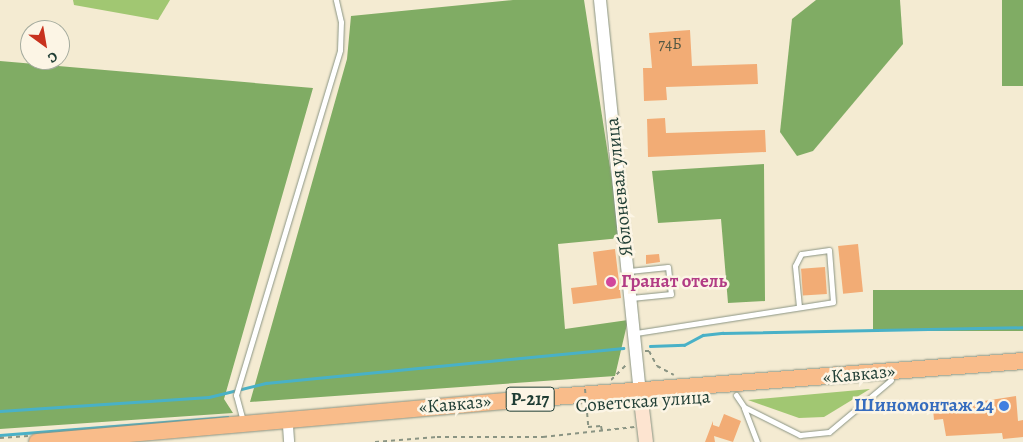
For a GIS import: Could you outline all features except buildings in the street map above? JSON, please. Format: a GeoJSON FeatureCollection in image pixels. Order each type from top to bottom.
{"type":"FeatureCollection","features":[{"type":"Feature","properties":{"kind":"highway","name":"«Кавказ»"},"geometry":{"type":"LineString","coordinates":[[37,442],[641,398],[1023,362]]}},
{"type":"Feature","properties":{"kind":"highway","name":"Советская улица"},"geometry":{"type":"LineString","coordinates":[[84,442],[244,426],[288,434],[641,398],[740,401],[891,380],[1023,371]]}},
{"type":"Feature","properties":{"kind":"main road"},"geometry":{"type":"LineString","coordinates":[[641,398],[646,442]]}},
{"type":"Feature","properties":{"kind":"street","name":"Яблоневая улица"},"geometry":{"type":"LineString","coordinates":[[600,0],[641,398]]}},
{"type":"Feature","properties":{"kind":"lane"},"geometry":{"type":"LineString","coordinates":[[244,426],[236,395],[340,50],[340,22],[336,0]]}},
{"type":"Feature","properties":{"kind":"lane"},"geometry":{"type":"LineString","coordinates":[[635,333],[833,302],[828,250],[800,254],[795,266],[799,307]]}},
{"type":"Feature","properties":{"kind":"lane"},"geometry":{"type":"LineString","coordinates":[[629,271],[668,267],[671,294],[631,298]]}},
{"type":"Feature","properties":{"kind":"lane"},"geometry":{"type":"LineString","coordinates":[[740,401],[800,435],[829,432],[891,380]]}},
{"type":"Feature","properties":{"kind":"lane"},"geometry":{"type":"LineString","coordinates":[[740,401],[756,442]]}},
{"type":"Feature","properties":{"kind":"path"},"geometry":{"type":"LineString","coordinates":[[585,389],[588,427],[601,426],[602,432]]}},
{"type":"Feature","properties":{"kind":"path"},"geometry":{"type":"LineString","coordinates":[[375,442],[602,432],[644,425]]}},
{"type":"Feature","properties":{"kind":"green space"},"geometry":{"type":"Polygon","coordinates":[[[73,0],[170,0],[158,20],[74,5],[73,0]]]}},
{"type":"Feature","properties":{"kind":"green space"},"geometry":{"type":"Polygon","coordinates":[[[513,0],[584,0],[621,238],[558,244],[565,329],[628,320],[615,376],[250,402],[347,59],[351,16],[513,0]]]}},
{"type":"Feature","properties":{"kind":"green space"},"geometry":{"type":"Polygon","coordinates":[[[816,0],[900,0],[903,44],[813,151],[797,156],[780,132],[792,19],[816,0]]]}},
{"type":"Feature","properties":{"kind":"green space"},"geometry":{"type":"Polygon","coordinates":[[[1002,0],[1023,0],[1023,86],[1002,86],[1002,0]]]}},
{"type":"Feature","properties":{"kind":"green space"},"geometry":{"type":"Polygon","coordinates":[[[0,61],[20,63],[20,70],[70,70],[70,67],[313,88],[224,399],[233,413],[0,429],[0,61]]]}},
{"type":"Feature","properties":{"kind":"green space"},"geometry":{"type":"Polygon","coordinates":[[[764,164],[765,301],[728,303],[721,219],[658,223],[652,171],[764,164]]]}},
{"type":"Feature","properties":{"kind":"green space"},"geometry":{"type":"Polygon","coordinates":[[[873,290],[1023,290],[1023,331],[873,331],[873,290]]]}},
{"type":"Feature","properties":{"kind":"green space"},"geometry":{"type":"Polygon","coordinates":[[[870,389],[824,417],[799,418],[748,400],[870,389]]]}},
{"type":"Feature","properties":{"kind":"waterway"},"geometry":{"type":"LineString","coordinates":[[650,346],[684,345],[703,335],[723,333],[1023,327]]}},
{"type":"Feature","properties":{"kind":"waterway"},"geometry":{"type":"LineString","coordinates":[[0,411],[209,397],[266,383],[623,348]]}},
{"type":"Feature","properties":{"kind":"waterway"},"geometry":{"type":"LineString","coordinates":[[0,435],[227,417]]}},
{"type":"Feature","properties":{"kind":"place","name":"Гранат отель"},"geometry":{"type":"Point","coordinates":[611,282]}},
{"type":"Feature","properties":{"kind":"place","name":"Шиномонтаж 24"},"geometry":{"type":"Point","coordinates":[1004,406]}}]}
